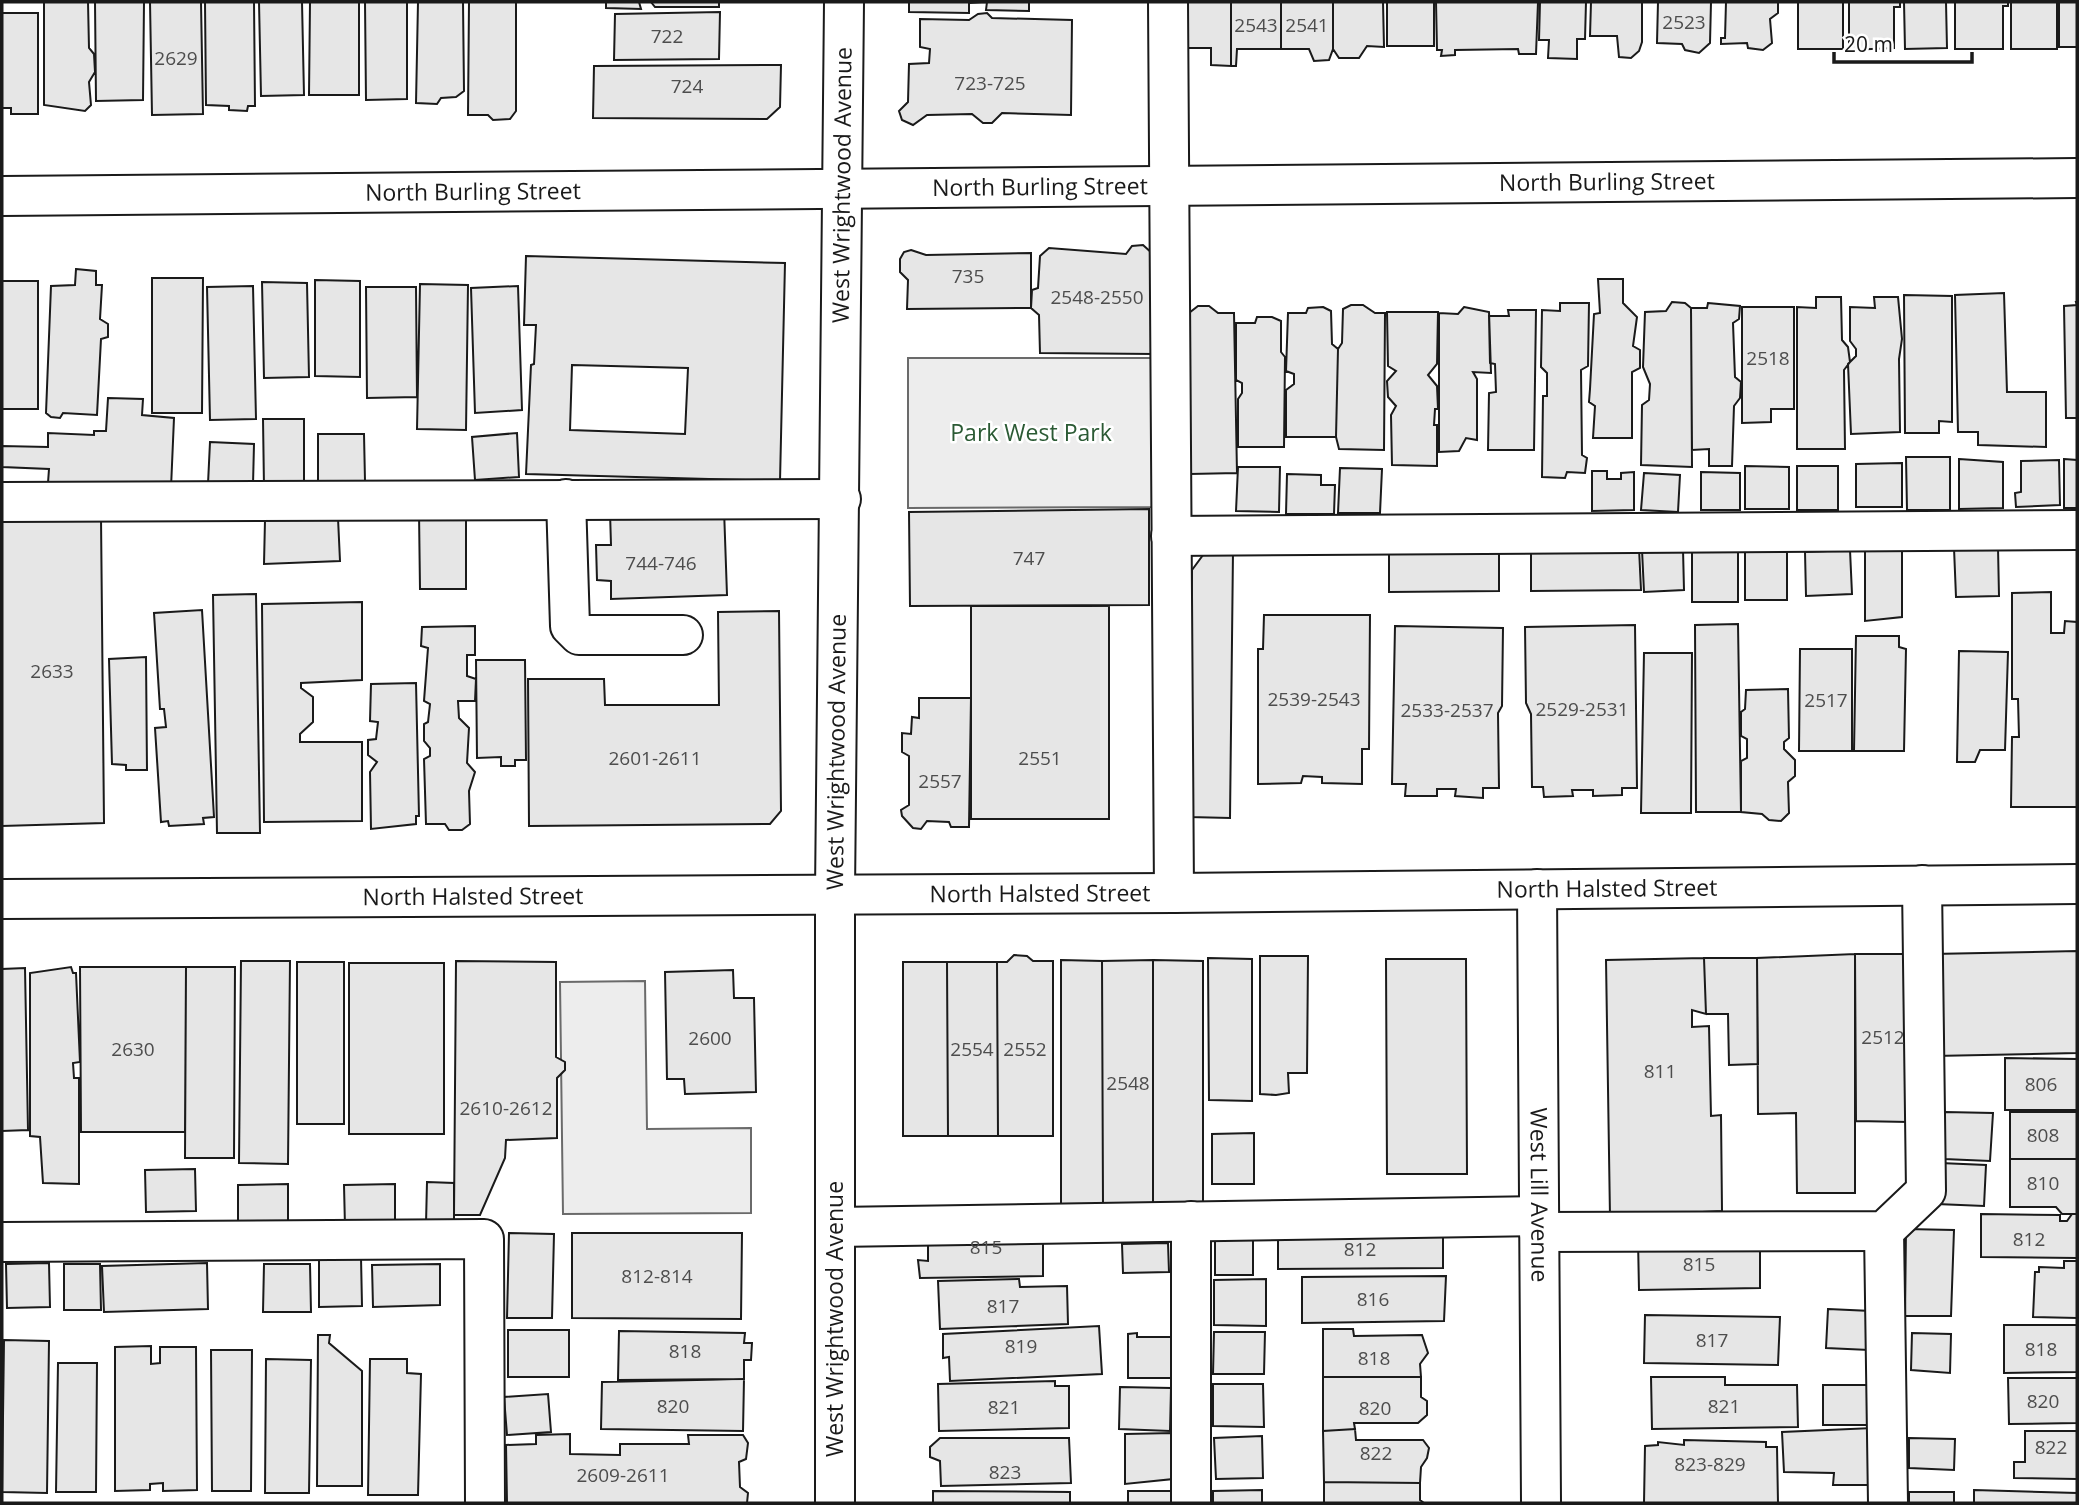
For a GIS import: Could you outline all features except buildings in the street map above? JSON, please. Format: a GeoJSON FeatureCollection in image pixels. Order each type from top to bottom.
{"type":"FeatureCollection","features":[{"type":"Feature","properties":{"kind":"street","name":"West Wrightwood Avenue"},"geometry":{"type":"LineString","coordinates":[[835,1503],[835,893],[844,2]]}},
{"type":"Feature","properties":{"kind":"street"},"geometry":{"type":"LineString","coordinates":[[1168,2],[1174,893]]}},
{"type":"Feature","properties":{"kind":"street","name":"North Burling Street"},"geometry":{"type":"LineString","coordinates":[[2,196],[2077,178]]}},
{"type":"Feature","properties":{"kind":"street"},"geometry":{"type":"LineString","coordinates":[[566,499],[570,626],[579,635],[683,635]]}},
{"type":"Feature","properties":{"kind":"street"},"geometry":{"type":"LineString","coordinates":[[2,502],[841,499]]}},
{"type":"Feature","properties":{"kind":"street"},"geometry":{"type":"LineString","coordinates":[[1171,536],[2077,530]]}},
{"type":"Feature","properties":{"kind":"street","name":"North Halsted Street"},"geometry":{"type":"LineString","coordinates":[[2,899],[1174,893],[2077,884]]}},
{"type":"Feature","properties":{"kind":"street"},"geometry":{"type":"LineString","coordinates":[[835,1227],[1191,1221],[1884,1231],[1926,1191],[1922,885]]}},
{"type":"Feature","properties":{"kind":"street","name":"West Lill Avenue"},"geometry":{"type":"LineString","coordinates":[[1537,889],[1541,1503]]}},
{"type":"Feature","properties":{"kind":"street"},"geometry":{"type":"LineString","coordinates":[[1191,1221],[1191,1503]]}},
{"type":"Feature","properties":{"kind":"street"},"geometry":{"type":"LineString","coordinates":[[1884,1231],[1888,1503]]}},
{"type":"Feature","properties":{"kind":"street"},"geometry":{"type":"LineString","coordinates":[[2,1242],[484,1239],[485,1503]]}},
{"type":"Feature","properties":{"kind":"shaded area","name":"Park West Park"},"geometry":{"type":"Polygon","coordinates":[[[908,358],[1154,358],[1153,507],[908,508],[908,358]]]}},
{"type":"Feature","properties":{"kind":"shaded area"},"geometry":{"type":"Polygon","coordinates":[[[645,981],[647,1129],[751,1128],[751,1213],[563,1214],[560,982],[645,981]]]}}]}
